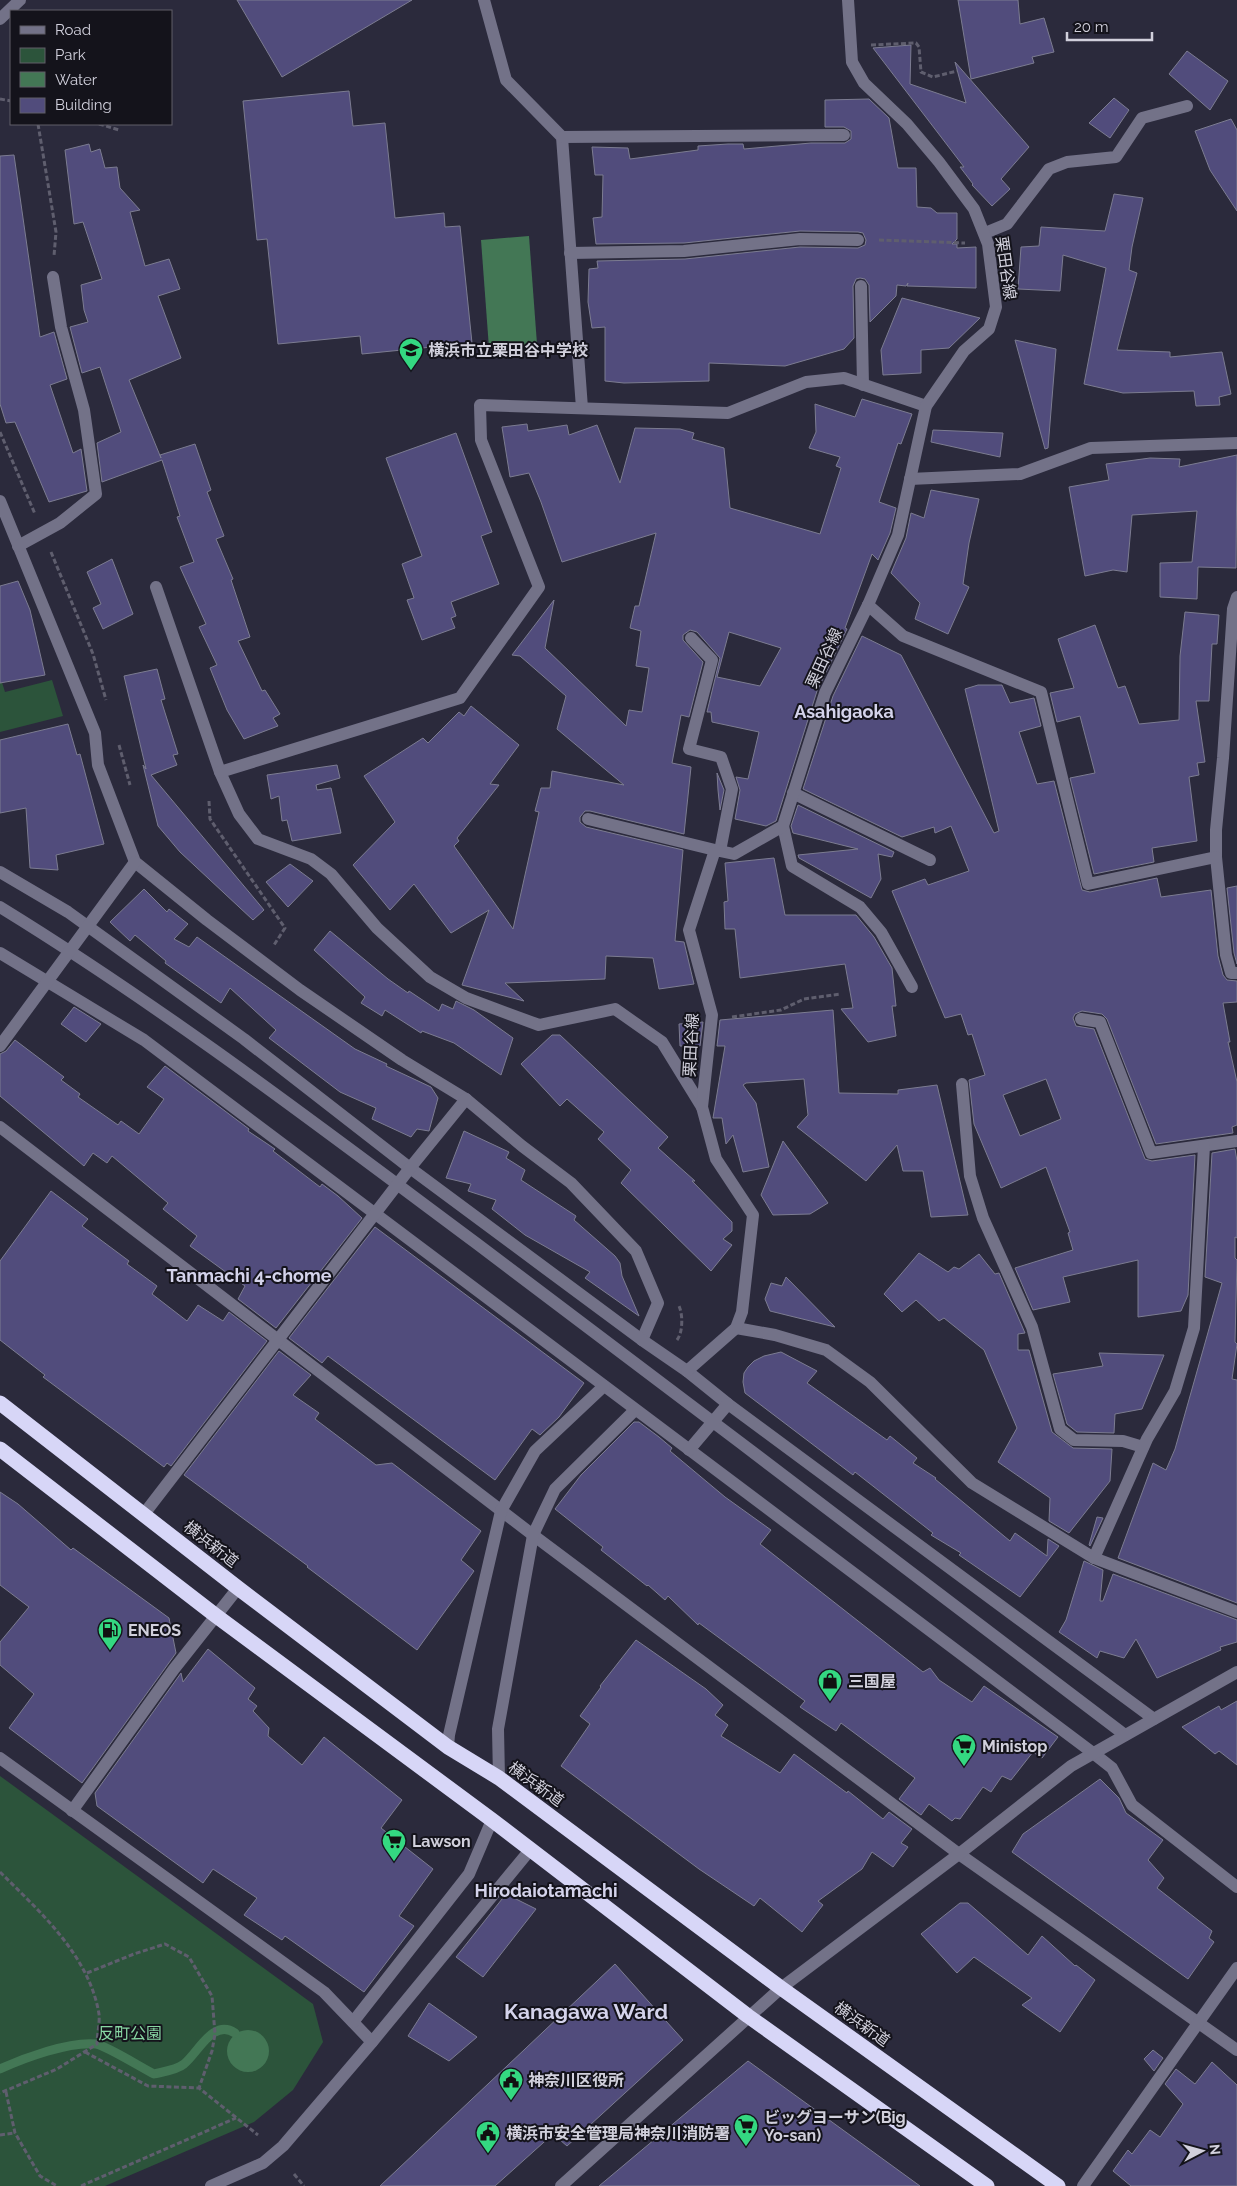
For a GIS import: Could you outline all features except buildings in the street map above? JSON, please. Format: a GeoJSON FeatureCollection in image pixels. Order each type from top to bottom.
{"type":"FeatureCollection","features":[{"type":"Feature","properties":{"kind":"highway","name":"横浜新道"},"geometry":{"type":"LineString","coordinates":[[0,1403],[238,1588],[448,1747],[500,1778],[781,1988],[1058,2186]]}},
{"type":"Feature","properties":{"kind":"highway"},"geometry":{"type":"LineString","coordinates":[[0,1449],[215,1615],[492,1820],[748,2016],[987,2186]]}},
{"type":"Feature","properties":{"kind":"street"},"geometry":{"type":"LineString","coordinates":[[0,19],[20,0]]}},
{"type":"Feature","properties":{"kind":"street"},"geometry":{"type":"LineString","coordinates":[[484,0],[506,80],[562,137],[582,408]]}},
{"type":"Feature","properties":{"kind":"street","name":"栗田谷線"},"geometry":{"type":"LineString","coordinates":[[783,826],[825,693],[868,605],[898,535],[926,406],[964,351],[989,329],[996,307],[986,238],[974,209],[939,162],[907,124],[864,83],[852,62],[848,0]]}},
{"type":"Feature","properties":{"kind":"street"},"geometry":{"type":"LineString","coordinates":[[986,238],[1006,224],[1049,169],[1067,162],[1116,157],[1142,118],[1188,106]]}},
{"type":"Feature","properties":{"kind":"street"},"geometry":{"type":"LineString","coordinates":[[562,137],[844,135]]}},
{"type":"Feature","properties":{"kind":"street"},"geometry":{"type":"LineString","coordinates":[[570,254],[684,251],[800,239],[858,240]]}},
{"type":"Feature","properties":{"kind":"street"},"geometry":{"type":"LineString","coordinates":[[18,546],[60,523],[96,494],[84,410],[61,327],[53,277]]}},
{"type":"Feature","properties":{"kind":"street"},"geometry":{"type":"LineString","coordinates":[[860,286],[863,385]]}},
{"type":"Feature","properties":{"kind":"street"},"geometry":{"type":"LineString","coordinates":[[220,772],[460,698],[539,587],[481,440],[480,405],[728,413],[806,382],[844,378],[926,406]]}},
{"type":"Feature","properties":{"kind":"street"},"geometry":{"type":"LineString","coordinates":[[910,479],[1020,474],[1091,448],[1237,443]]}},
{"type":"Feature","properties":{"kind":"street"},"geometry":{"type":"LineString","coordinates":[[0,501],[94,733],[98,765],[135,862],[300,990],[378,1044],[466,1099],[522,1146],[571,1183],[636,1252],[658,1303],[642,1340]]}},
{"type":"Feature","properties":{"kind":"street"},"geometry":{"type":"LineString","coordinates":[[156,587],[220,772],[238,814],[258,839],[312,859],[331,874],[376,928],[430,977],[466,998],[539,1025],[615,1009],[662,1042],[702,1107]]}},
{"type":"Feature","properties":{"kind":"street"},"geometry":{"type":"LineString","coordinates":[[1237,597],[1233,609],[1216,830],[1216,857],[1226,955],[1231,973],[1237,973]]}},
{"type":"Feature","properties":{"kind":"street"},"geometry":{"type":"LineString","coordinates":[[868,605],[902,636],[1040,692],[1088,884],[1216,857]]}},
{"type":"Feature","properties":{"kind":"street","name":"栗田谷線"},"geometry":{"type":"LineString","coordinates":[[691,638],[712,660],[689,749],[721,757],[732,789],[718,851],[689,930],[712,1015],[702,1107],[716,1159],[754,1215],[742,1312],[736,1328]]}},
{"type":"Feature","properties":{"kind":"street"},"geometry":{"type":"LineString","coordinates":[[793,793],[930,860]]}},
{"type":"Feature","properties":{"kind":"street"},"geometry":{"type":"LineString","coordinates":[[588,819],[734,854],[783,826],[792,866],[860,907],[881,932],[912,987]]}},
{"type":"Feature","properties":{"kind":"street"},"geometry":{"type":"LineString","coordinates":[[0,1046],[135,862]]}},
{"type":"Feature","properties":{"kind":"street"},"geometry":{"type":"LineString","coordinates":[[0,872],[68,912],[244,1039],[410,1168],[642,1340],[687,1371],[728,1404],[1154,1719]]}},
{"type":"Feature","properties":{"kind":"street"},"geometry":{"type":"LineString","coordinates":[[0,907],[70,950],[209,1046],[397,1184],[1125,1735]]}},
{"type":"Feature","properties":{"kind":"street"},"geometry":{"type":"LineString","coordinates":[[0,953],[48,980],[144,1040],[1093,1753],[1112,1768],[1132,1805],[1237,1886]]}},
{"type":"Feature","properties":{"kind":"street"},"geometry":{"type":"LineString","coordinates":[[1081,1019],[1100,1022],[1151,1153],[1237,1141]]}},
{"type":"Feature","properties":{"kind":"street"},"geometry":{"type":"LineString","coordinates":[[962,1084],[970,1176],[983,1218],[1032,1326],[1060,1429],[1074,1440],[1123,1441],[1143,1447]]}},
{"type":"Feature","properties":{"kind":"street"},"geometry":{"type":"LineString","coordinates":[[144,1514],[397,1184],[466,1099]]}},
{"type":"Feature","properties":{"kind":"street"},"geometry":{"type":"LineString","coordinates":[[0,1127],[501,1511],[960,1854],[1237,2050]]}},
{"type":"Feature","properties":{"kind":"street"},"geometry":{"type":"LineString","coordinates":[[1094,1558],[1143,1447],[1175,1390],[1194,1328],[1204,1146]]}},
{"type":"Feature","properties":{"kind":"street"},"geometry":{"type":"LineString","coordinates":[[687,1371],[736,1328],[775,1335],[826,1350],[870,1382],[972,1483],[1094,1558],[1237,1612]]}},
{"type":"Feature","properties":{"kind":"street"},"geometry":{"type":"LineString","coordinates":[[448,1747],[449,1735],[501,1511],[535,1451],[604,1386]]}},
{"type":"Feature","properties":{"kind":"street"},"geometry":{"type":"LineString","coordinates":[[689,1450],[728,1404]]}},
{"type":"Feature","properties":{"kind":"street"},"geometry":{"type":"LineString","coordinates":[[500,1778],[498,1729],[533,1535],[555,1489],[635,1410]]}},
{"type":"Feature","properties":{"kind":"street"},"geometry":{"type":"LineString","coordinates":[[72,1811],[215,1615],[238,1588]]}},
{"type":"Feature","properties":{"kind":"street"},"geometry":{"type":"LineString","coordinates":[[565,2185],[748,2016],[781,1988],[960,1854],[1071,1766],[1237,1672]]}},
{"type":"Feature","properties":{"kind":"street"},"geometry":{"type":"LineString","coordinates":[[0,1758],[324,1992],[372,2042]]}},
{"type":"Feature","properties":{"kind":"street"},"geometry":{"type":"LineString","coordinates":[[353,2022],[469,1874],[492,1820]]}},
{"type":"Feature","properties":{"kind":"street"},"geometry":{"type":"LineString","coordinates":[[211,2186],[263,2163],[283,2146],[372,2042],[530,1850]]}},
{"type":"Feature","properties":{"kind":"street"},"geometry":{"type":"LineString","coordinates":[[1082,2186],[1237,1968]]}},
{"type":"Feature","properties":{"kind":"path"},"geometry":{"type":"LineString","coordinates":[[863,45],[916,43],[919,47],[921,72],[933,77],[957,71]]}},
{"type":"Feature","properties":{"kind":"path"},"geometry":{"type":"LineString","coordinates":[[38,125],[56,232],[53,277]]}},
{"type":"Feature","properties":{"kind":"path"},"geometry":{"type":"LineString","coordinates":[[103,125],[119,130]]}},
{"type":"Feature","properties":{"kind":"path"},"geometry":{"type":"LineString","coordinates":[[858,240],[986,238]]}},
{"type":"Feature","properties":{"kind":"path"},"geometry":{"type":"LineString","coordinates":[[0,432],[93,654],[106,701]]}},
{"type":"Feature","properties":{"kind":"path"},"geometry":{"type":"LineString","coordinates":[[117,738],[132,793]]}},
{"type":"Feature","properties":{"kind":"path"},"geometry":{"type":"LineString","coordinates":[[220,772],[208,784],[210,819],[285,928],[263,960]]}},
{"type":"Feature","properties":{"kind":"path"},"geometry":{"type":"LineString","coordinates":[[724,1019],[781,1010],[804,999],[841,994]]}},
{"type":"Feature","properties":{"kind":"path"},"geometry":{"type":"LineString","coordinates":[[665,1356],[680,1336],[682,1312],[678,1304]]}},
{"type":"Feature","properties":{"kind":"path"},"geometry":{"type":"LineString","coordinates":[[0,1872],[49,1920],[87,1974],[99,2015],[97,2044],[57,2069],[0,2093]]}},
{"type":"Feature","properties":{"kind":"path"},"geometry":{"type":"LineString","coordinates":[[87,1974],[134,1954],[165,1944],[189,1956],[212,1996],[215,2034],[212,2051],[199,2088]]}},
{"type":"Feature","properties":{"kind":"path"},"geometry":{"type":"LineString","coordinates":[[84,2052],[148,2086],[199,2088],[258,2135]]}},
{"type":"Feature","properties":{"kind":"path"},"geometry":{"type":"LineString","coordinates":[[6,2092],[15,2133],[40,2176],[58,2186]]}},
{"type":"Feature","properties":{"kind":"path"},"geometry":{"type":"LineString","coordinates":[[81,2186],[236,2118]]}},
{"type":"Feature","properties":{"kind":"path"},"geometry":{"type":"LineString","coordinates":[[0,2135],[15,2133]]}},
{"type":"Feature","properties":{"kind":"path"},"geometry":{"type":"LineString","coordinates":[[294,2174],[304,2186]]}},
{"type":"Feature","properties":{"kind":"green space"},"geometry":{"type":"Polygon","coordinates":[[[0,676],[5,692],[52,680],[63,716],[0,732],[0,676]]]}},
{"type":"Feature","properties":{"kind":"green space","name":"反町公園"},"geometry":{"type":"Polygon","coordinates":[[[0,1776],[313,2004],[323,2042],[293,2090],[254,2122],[105,2186],[0,2186],[0,1776]]]}},
{"type":"Feature","properties":{"kind":"water"},"geometry":{"type":"Polygon","coordinates":[[[529,236],[537,344],[489,348],[481,240],[529,236]]]}},
{"type":"Feature","properties":{"kind":"water"},"geometry":{"type":"Polygon","coordinates":[[[252,2030],[260,2033],[266,2039],[269,2051],[266,2063],[260,2069],[244,2072],[236,2069],[230,2063],[227,2047],[230,2039],[236,2033],[252,2030]]]}},
{"type":"Feature","properties":{"kind":"waterway"},"geometry":{"type":"LineString","coordinates":[[0,2069],[34,2055],[73,2045],[96,2044],[154,2074],[184,2064],[213,2033],[220,2030],[235,2033]]}},
{"type":"Feature","properties":{"kind":"place","name":"横浜市立栗田谷中学校"},"geometry":{"type":"Point","coordinates":[411,371]}},
{"type":"Feature","properties":{"kind":"place","name":"ENEOS"},"geometry":{"type":"Point","coordinates":[110,1651]}},
{"type":"Feature","properties":{"kind":"place","name":"三国屋"},"geometry":{"type":"Point","coordinates":[830,1702]}},
{"type":"Feature","properties":{"kind":"place","name":"Ministop"},"geometry":{"type":"Point","coordinates":[964,1767]}},
{"type":"Feature","properties":{"kind":"place","name":"Lawson"},"geometry":{"type":"Point","coordinates":[394,1862]}},
{"type":"Feature","properties":{"kind":"place","name":"神奈川区役所"},"geometry":{"type":"Point","coordinates":[511,2101]}},
{"type":"Feature","properties":{"kind":"place","name":"ビッグヨーサン(Big Yo-san)"},"geometry":{"type":"Point","coordinates":[746,2147]}},
{"type":"Feature","properties":{"kind":"place","name":"横浜市安全管理局神奈川消防署"},"geometry":{"type":"Point","coordinates":[488,2154]}},
{"type":"Feature","properties":{"kind":"district","name":"Asahigaoka"},"geometry":{"type":"Point","coordinates":[844,711]}},
{"type":"Feature","properties":{"kind":"district","name":"Tanmachi 4-chome"},"geometry":{"type":"Point","coordinates":[249,1275]}},
{"type":"Feature","properties":{"kind":"district","name":"Hirodaiotamachi"},"geometry":{"type":"Point","coordinates":[546,1890]}},
{"type":"Feature","properties":{"kind":"district","name":"Kanagawa Ward"},"geometry":{"type":"Point","coordinates":[586,2011]}}]}
